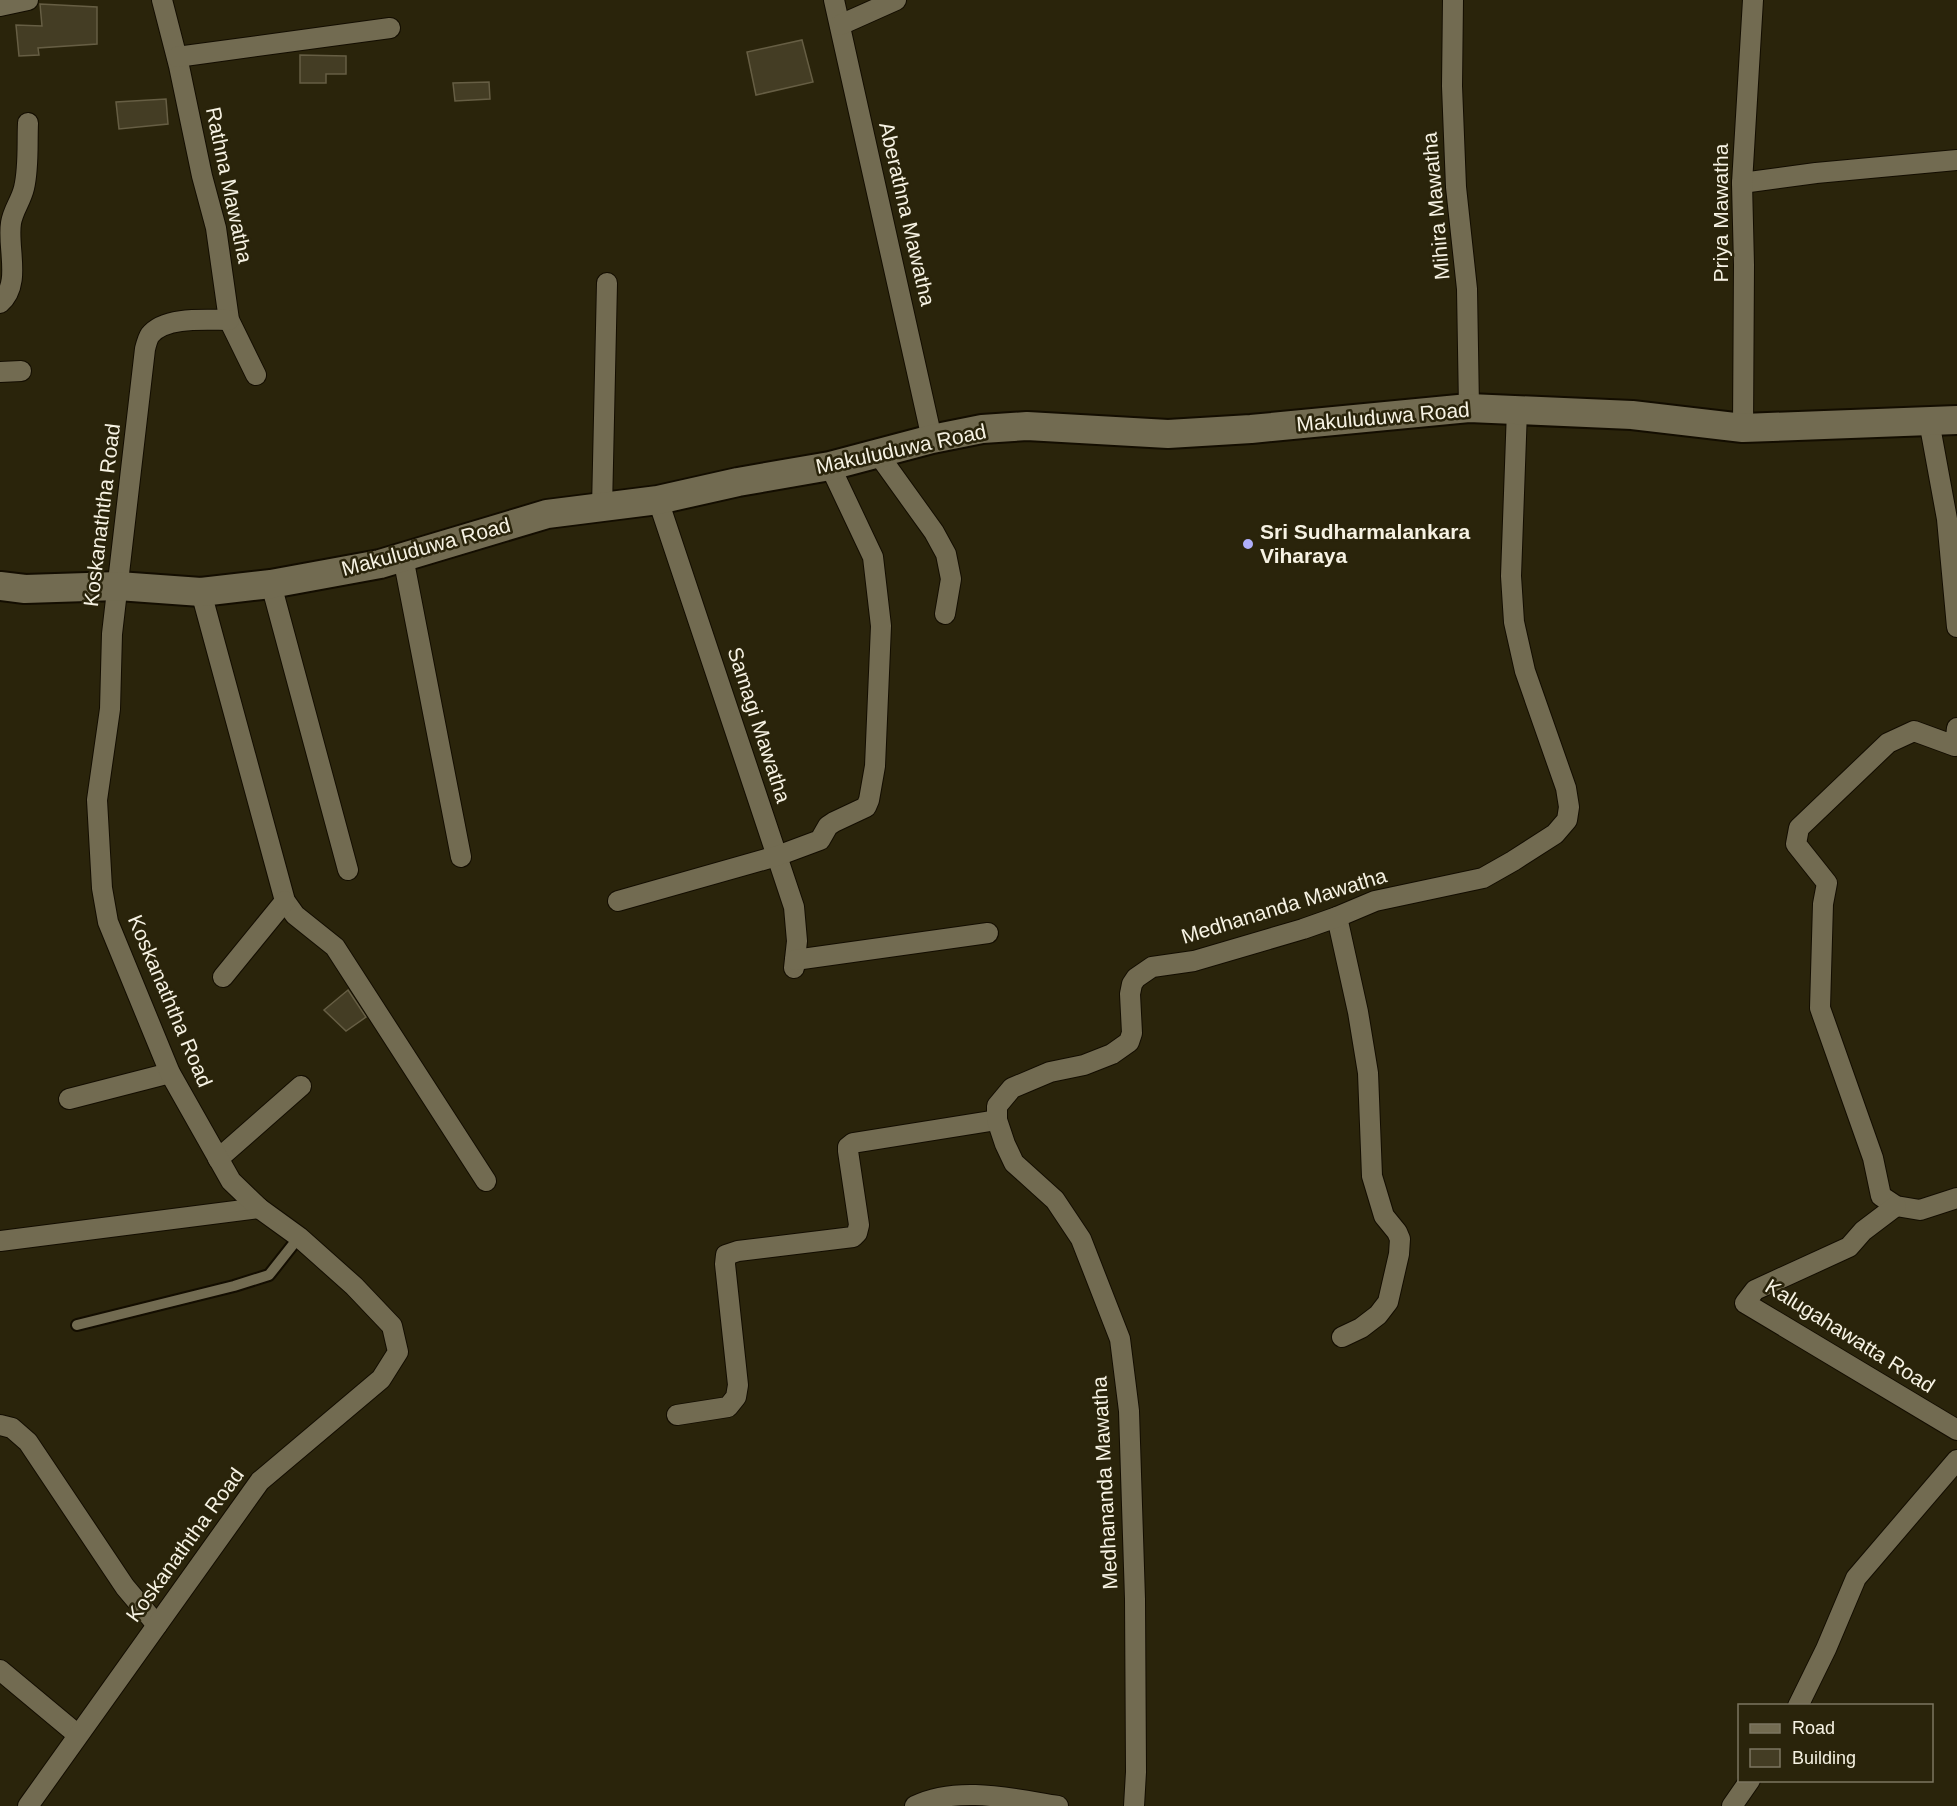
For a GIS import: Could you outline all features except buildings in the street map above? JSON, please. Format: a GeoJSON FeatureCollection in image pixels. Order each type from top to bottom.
{"type":"FeatureCollection","features":[{"type":"Feature","properties":{"kind":"street"},"geometry":{"type":"LineString","coordinates":[[0,6],[28,0]]}},
{"type":"Feature","properties":{"kind":"street","name":"Rathna Mawatha"},"geometry":{"type":"LineString","coordinates":[[162,0],[216,228],[229,320],[256,375]]}},
{"type":"Feature","properties":{"kind":"street","name":"Aberathna Mawatha"},"geometry":{"type":"LineString","coordinates":[[834,0],[932,439]]}},
{"type":"Feature","properties":{"kind":"street"},"geometry":{"type":"LineString","coordinates":[[840,25],[896,0]]}},
{"type":"Feature","properties":{"kind":"street","name":"Mihira Mawatha"},"geometry":{"type":"LineString","coordinates":[[1453,0],[1452,98],[1456,187],[1467,289],[1469,408]]}},
{"type":"Feature","properties":{"kind":"street","name":"Priya Mawatha"},"geometry":{"type":"LineString","coordinates":[[1743,428],[1742,183],[1754,0]]}},
{"type":"Feature","properties":{"kind":"street"},"geometry":{"type":"LineString","coordinates":[[177,57],[390,28]]}},
{"type":"Feature","properties":{"kind":"street"},"geometry":{"type":"LineString","coordinates":[[0,303],[8,293],[12,280],[11,225],[13,211],[24,190],[28,123]]}},
{"type":"Feature","properties":{"kind":"street"},"geometry":{"type":"LineString","coordinates":[[1742,183],[1816,173],[1957,160]]}},
{"type":"Feature","properties":{"kind":"street"},"geometry":{"type":"LineString","coordinates":[[603,508],[607,283]]}},
{"type":"Feature","properties":{"kind":"street","name":"Koskanaththa Road"},"geometry":{"type":"LineString","coordinates":[[28,1806],[260,1480],[381,1379],[398,1352],[392,1326],[354,1286],[299,1237],[259,1208],[231,1182],[170,1073],[108,922],[102,888],[98,800],[110,709],[112,634],[145,349],[150,335],[162,326],[181,321],[229,320]]}},
{"type":"Feature","properties":{"kind":"street"},"geometry":{"type":"LineString","coordinates":[[0,372],[21,371]]}},
{"type":"Feature","properties":{"kind":"street","name":"Makuluduwa Road"},"geometry":{"type":"LineString","coordinates":[[0,586],[25,589],[118,586],[201,592],[271,584],[380,564],[547,514],[658,500],[738,482],[830,466],[932,439],[982,429],[1027,426],[1168,435],[1469,408],[1632,416],[1743,428],[1957,420]]}},
{"type":"Feature","properties":{"kind":"street","name":"Medhananda Mawatha"},"geometry":{"type":"LineString","coordinates":[[1134,1806],[1136,1772],[1135,1599],[1129,1412],[1120,1340],[1081,1239],[1055,1200],[1014,1163],[997,1120],[997,1106],[1012,1088],[1050,1072],[1084,1065],[1112,1054],[1129,1042],[1132,1033],[1130,994],[1132,984],[1136,978],[1152,967],[1194,960],[1337,917],[1375,900],[1483,878],[1555,834],[1567,820],[1569,807],[1566,788],[1525,671],[1514,622],[1511,576],[1517,410]]}},
{"type":"Feature","properties":{"kind":"street"},"geometry":{"type":"LineString","coordinates":[[1929,421],[1947,519],[1957,627]]}},
{"type":"Feature","properties":{"kind":"street"},"geometry":{"type":"LineString","coordinates":[[878,454],[934,532],[946,554],[951,579],[945,614]]}},
{"type":"Feature","properties":{"kind":"street"},"geometry":{"type":"LineString","coordinates":[[618,902],[777,856],[820,840],[828,826],[866,807],[872,793],[881,626],[873,557],[830,466]]}},
{"type":"Feature","properties":{"kind":"street","name":"Samagi Mawatha"},"geometry":{"type":"LineString","coordinates":[[658,500],[794,907],[797,941],[794,964],[988,933]]}},
{"type":"Feature","properties":{"kind":"street"},"geometry":{"type":"LineString","coordinates":[[403,556],[461,857]]}},
{"type":"Feature","properties":{"kind":"street"},"geometry":{"type":"LineString","coordinates":[[271,584],[348,870]]}},
{"type":"Feature","properties":{"kind":"street"},"geometry":{"type":"LineString","coordinates":[[201,592],[285,901],[295,915],[335,947],[486,1181]]}},
{"type":"Feature","properties":{"kind":"street"},"geometry":{"type":"LineString","coordinates":[[1957,728],[1955,747],[1914,730],[1888,742],[1799,828],[1796,844],[1827,883],[1823,904],[1820,1008],[1873,1158],[1881,1196],[1896,1206],[1920,1210],[1957,1198]]}},
{"type":"Feature","properties":{"kind":"street"},"geometry":{"type":"LineString","coordinates":[[223,977],[285,901]]}},
{"type":"Feature","properties":{"kind":"street"},"geometry":{"type":"LineString","coordinates":[[1337,917],[1358,1012],[1368,1073],[1372,1176],[1384,1216],[1400,1239],[1400,1254],[1388,1302],[1378,1315],[1361,1328],[1342,1337]]}},
{"type":"Feature","properties":{"kind":"street"},"geometry":{"type":"LineString","coordinates":[[69,1099],[170,1073]]}},
{"type":"Feature","properties":{"kind":"street"},"geometry":{"type":"LineString","coordinates":[[218,1159],[301,1086]]}},
{"type":"Feature","properties":{"kind":"street"},"geometry":{"type":"LineString","coordinates":[[677,1415],[728,1407],[736,1397],[738,1385],[725,1264],[726,1255],[738,1251],[853,1237],[859,1225],[848,1151],[848,1146],[853,1143],[997,1120]]}},
{"type":"Feature","properties":{"kind":"street","name":"Kalugahawatta Road"},"geometry":{"type":"LineString","coordinates":[[1896,1206],[1863,1231],[1849,1247],[1755,1290],[1745,1303],[1957,1431]]}},
{"type":"Feature","properties":{"kind":"street"},"geometry":{"type":"LineString","coordinates":[[0,1241],[259,1208]]}},
{"type":"Feature","properties":{"kind":"street"},"geometry":{"type":"LineString","coordinates":[[0,1425],[12,1428],[28,1442],[125,1587],[158,1625]]}},
{"type":"Feature","properties":{"kind":"street"},"geometry":{"type":"LineString","coordinates":[[1799,1704],[1826,1649],[1856,1578],[1957,1460]]}},
{"type":"Feature","properties":{"kind":"street"},"geometry":{"type":"LineString","coordinates":[[0,1670],[78,1735]]}},
{"type":"Feature","properties":{"kind":"street"},"geometry":{"type":"LineString","coordinates":[[1732,1806],[1749,1782]]}},
{"type":"Feature","properties":{"kind":"street"},"geometry":{"type":"LineString","coordinates":[[915,1806],[940,1796],[1019,1799],[1058,1806]]}},
{"type":"Feature","properties":{"kind":"lane"},"geometry":{"type":"LineString","coordinates":[[77,1325],[234,1286],[269,1275],[299,1237]]}},
{"type":"Feature","properties":{"kind":"place","name":"Sri Sudharmalankara Viharaya"},"geometry":{"type":"Point","coordinates":[1248,544]}}]}
